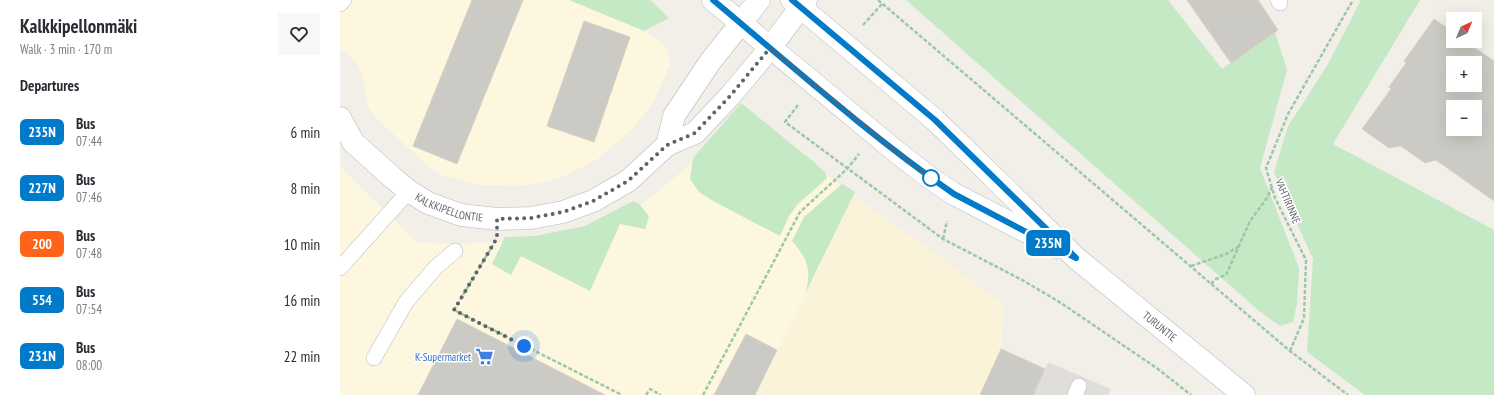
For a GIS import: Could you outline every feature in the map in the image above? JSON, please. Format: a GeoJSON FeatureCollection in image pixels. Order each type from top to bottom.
{"type":"FeatureCollection","features":[{"type":"Feature","properties":{"kind":"main road","name":"TURUNTIE"},"geometry":{"type":"LineString","coordinates":[[712,0],[893,149],[954,194],[1076,258]]}},
{"type":"Feature","properties":{"kind":"main road"},"geometry":{"type":"LineString","coordinates":[[667,145],[674,116],[710,62],[758,0]]}},
{"type":"Feature","properties":{"kind":"main road","name":"TURUNTIE"},"geometry":{"type":"LineString","coordinates":[[799,3],[935,120],[1076,258],[1244,395]]}},
{"type":"Feature","properties":{"kind":"main road","name":"KALKKIPELLONTIE"},"geometry":{"type":"LineString","coordinates":[[340,118],[353,142],[409,191],[428,203],[461,215],[497,219],[531,218],[563,212],[593,201],[628,181],[667,145],[695,133],[730,96],[770,48],[799,3]]}},
{"type":"Feature","properties":{"kind":"lane"},"geometry":{"type":"LineString","coordinates":[[340,4],[344,0]]}},
{"type":"Feature","properties":{"kind":"lane"},"geometry":{"type":"LineString","coordinates":[[340,268],[409,191]]}},
{"type":"Feature","properties":{"kind":"lane"},"geometry":{"type":"LineString","coordinates":[[374,358],[406,302],[436,267],[455,251]]}},
{"type":"Feature","properties":{"kind":"path"},"geometry":{"type":"LineString","coordinates":[[878,0],[1290,351],[1348,395]]}},
{"type":"Feature","properties":{"kind":"path","name":"VAHTIRINNE"},"geometry":{"type":"LineString","coordinates":[[1290,351],[1304,318],[1306,260],[1275,198],[1266,168],[1288,114],[1353,0]]}},
{"type":"Feature","properties":{"kind":"path"},"geometry":{"type":"LineString","coordinates":[[785,122],[944,239],[1024,281],[1061,303],[1158,369],[1191,395]]}},
{"type":"Feature","properties":{"kind":"path"},"geometry":{"type":"LineString","coordinates":[[703,395],[800,212],[847,169],[860,152]]}},
{"type":"Feature","properties":{"kind":"path"},"geometry":{"type":"LineString","coordinates":[[1211,284],[1216,279],[1226,275],[1250,221],[1267,198],[1272,187]]}},
{"type":"Feature","properties":{"kind":"path"},"geometry":{"type":"LineString","coordinates":[[497,219],[497,238],[454,310],[622,395]]}},
{"type":"Feature","properties":{"kind":"path"},"geometry":{"type":"LineString","coordinates":[[944,239],[947,221]]}},
{"type":"Feature","properties":{"kind":"path"},"geometry":{"type":"LineString","coordinates":[[1191,266],[1226,254],[1239,247]]}},
{"type":"Feature","properties":{"kind":"path"},"geometry":{"type":"LineString","coordinates":[[646,395],[650,389],[661,395]]}},
{"type":"Feature","properties":{"kind":"shaded area"},"geometry":{"type":"Polygon","coordinates":[[[340,0],[608,0],[667,48],[670,65],[656,97],[644,115],[630,131],[598,159],[562,177],[541,183],[518,186],[478,185],[442,175],[426,164],[377,119],[368,107],[364,81],[358,65],[350,56],[340,49],[340,0]]]}},
{"type":"Feature","properties":{"kind":"shaded area"},"geometry":{"type":"Polygon","coordinates":[[[748,117],[854,195],[756,395],[340,395],[340,167],[418,243],[460,244],[582,238],[639,207],[748,117]]]}},
{"type":"Feature","properties":{"kind":"shaded area"},"geometry":{"type":"Polygon","coordinates":[[[1001,349],[1045,369],[1048,362],[1111,389],[1108,395],[980,395],[1001,349]]]}},
{"type":"Feature","properties":{"kind":"green space"},"geometry":{"type":"Polygon","coordinates":[[[569,0],[650,0],[669,18],[644,31],[569,0]]]}},
{"type":"Feature","properties":{"kind":"green space"},"geometry":{"type":"Polygon","coordinates":[[[906,0],[1168,0],[1222,69],[1275,32],[1287,70],[1260,168],[1299,268],[1297,303],[1293,322],[1280,326],[1258,310],[906,0]]]}},
{"type":"Feature","properties":{"kind":"green space"},"geometry":{"type":"Polygon","coordinates":[[[1361,0],[1420,0],[1333,144],[1494,230],[1494,395],[1365,395],[1307,352],[1313,259],[1274,172],[1288,126],[1327,66],[1361,0]]]}},
{"type":"Feature","properties":{"kind":"green space"},"geometry":{"type":"Polygon","coordinates":[[[741,103],[815,163],[825,172],[827,178],[797,205],[789,216],[780,236],[713,201],[699,192],[690,179],[693,158],[741,103]]]}},
{"type":"Feature","properties":{"kind":"green space"},"geometry":{"type":"Polygon","coordinates":[[[842,184],[855,192],[805,294],[808,278],[807,265],[802,254],[792,241],[804,217],[842,184]]]}},
{"type":"Feature","properties":{"kind":"green space"},"geometry":{"type":"Polygon","coordinates":[[[633,201],[639,204],[649,216],[645,229],[620,224],[590,291],[521,256],[511,275],[492,264],[505,237],[535,236],[585,226],[633,201]]]}},
{"type":"Feature","properties":{"kind":"sand"},"geometry":{"type":"Polygon","coordinates":[[[854,195],[1004,304],[1001,349],[980,395],[756,395],[854,195]]]}},
{"type":"Feature","properties":{"kind":"building"},"geometry":{"type":"Polygon","coordinates":[[[472,0],[523,0],[457,164],[413,146],[472,0]]]}},
{"type":"Feature","properties":{"kind":"building"},"geometry":{"type":"Polygon","coordinates":[[[1187,0],[1258,0],[1278,30],[1231,63],[1187,0]]]}},
{"type":"Feature","properties":{"kind":"building"},"geometry":{"type":"Polygon","coordinates":[[[1434,19],[1446,27],[1446,48],[1475,48],[1494,61],[1494,201],[1436,160],[1425,163],[1401,146],[1389,148],[1362,129],[1391,89],[1389,87],[1406,63],[1404,61],[1434,19]]]}},
{"type":"Feature","properties":{"kind":"building"},"geometry":{"type":"Polygon","coordinates":[[[584,21],[630,37],[594,142],[547,126],[584,21]]]}},
{"type":"Feature","properties":{"kind":"building","name":"K-Supermarket"},"geometry":{"type":"Polygon","coordinates":[[[457,319],[605,395],[418,395],[457,319]]]}},
{"type":"Feature","properties":{"kind":"building"},"geometry":{"type":"Polygon","coordinates":[[[746,334],[777,350],[755,395],[714,395],[746,334]]]}},
{"type":"Feature","properties":{"kind":"building"},"geometry":{"type":"Polygon","coordinates":[[[1001,349],[1045,369],[1033,395],[980,395],[1001,349]]]}},
{"type":"Feature","properties":{"kind":"bus line","name":"235N"},"geometry":{"type":"LineString","coordinates":[[713,0],[930,178],[954,194],[1076,258],[935,120],[792,0]]}},
{"type":"Feature","properties":{"kind":"place","name":"K-Supermarket"},"geometry":{"type":"Point","coordinates":[484,357]}},
{"type":"Feature","properties":{"kind":"route"},"geometry":{"type":"LineString","coordinates":[[524,346],[454,310],[497,238],[497,219],[531,218],[563,212],[593,201],[628,181],[667,145],[695,133],[730,96],[770,48],[893,149],[931,178]]}}]}
